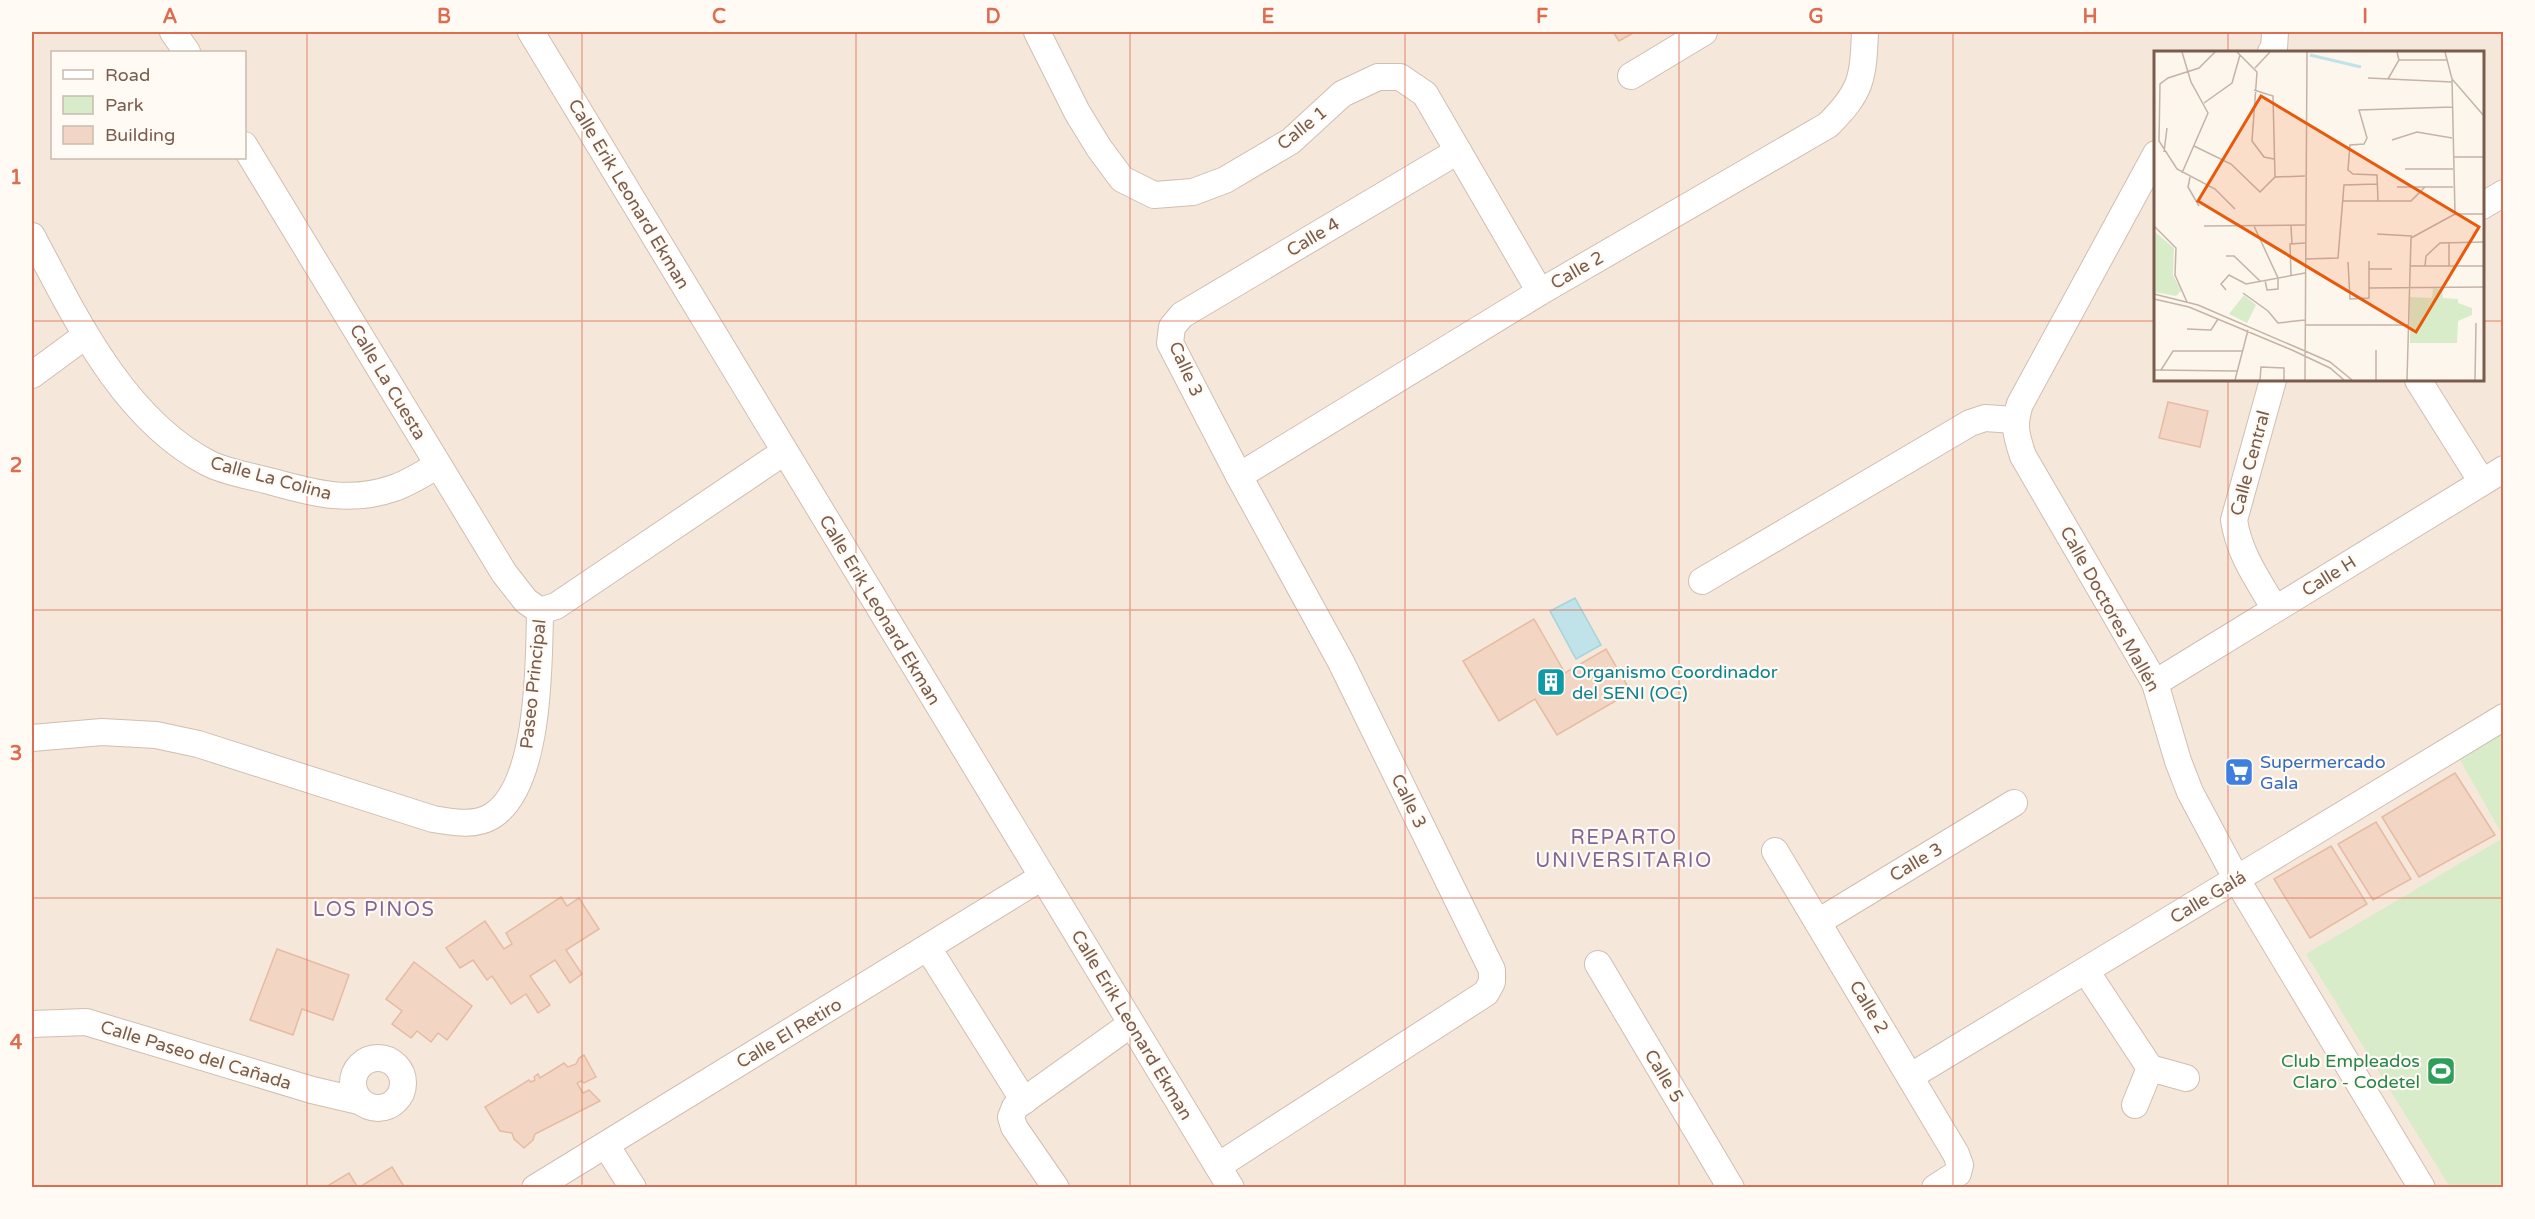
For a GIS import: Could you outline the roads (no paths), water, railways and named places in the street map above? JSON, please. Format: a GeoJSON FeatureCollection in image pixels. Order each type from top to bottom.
{"type":"FeatureCollection","features":[{"type":"Feature","properties":{"kind":"street"},"geometry":{"type":"LineString","coordinates":[[173,32],[186,51]]}},
{"type":"Feature","properties":{"kind":"street","name":"Calle Erik Leonard Ekman"},"geometry":{"type":"LineString","coordinates":[[531,32],[1231,1188]]}},
{"type":"Feature","properties":{"kind":"street","name":"Calle 1"},"geometry":{"type":"LineString","coordinates":[[1037,32],[1077,112],[1122,179],[1154,195],[1193,192],[1225,180],[1291,141],[1342,94],[1378,77],[1400,77],[1425,94],[1540,292]]}},
{"type":"Feature","properties":{"kind":"street"},"geometry":{"type":"LineString","coordinates":[[1630,76],[1704,32]]}},
{"type":"Feature","properties":{"kind":"street","name":"Calle 2"},"geometry":{"type":"LineString","coordinates":[[1239,476],[1540,292],[1828,125],[1850,103],[1863,72],[1865,32]]}},
{"type":"Feature","properties":{"kind":"street"},"geometry":{"type":"LineString","coordinates":[[2272,51],[2274,32]]}},
{"type":"Feature","properties":{"kind":"street","name":"Calle La Cuesta"},"geometry":{"type":"LineString","coordinates":[[246,148],[504,573],[526,601],[540,611]]}},
{"type":"Feature","properties":{"kind":"street","name":"Calle 4"},"geometry":{"type":"LineString","coordinates":[[1172,327],[1182,315],[1458,151]]}},
{"type":"Feature","properties":{"kind":"street"},"geometry":{"type":"LineString","coordinates":[[1702,581],[1970,423],[1985,418],[2015,420],[2025,395],[2154,158]]}},
{"type":"Feature","properties":{"kind":"street"},"geometry":{"type":"LineString","coordinates":[[2484,205],[2504,193]]}},
{"type":"Feature","properties":{"kind":"street","name":"Calle La Colina"},"geometry":{"type":"LineString","coordinates":[[32,236],[85,336],[124,392],[159,429],[208,464],[300,490],[342,498],[371,495],[396,488],[438,465]]}},
{"type":"Feature","properties":{"kind":"street","name":"Calle 3"},"geometry":{"type":"LineString","coordinates":[[1172,327],[1170,343],[1239,476],[1341,662],[1491,970],[1492,982],[1486,993],[1218,1166]]}},
{"type":"Feature","properties":{"kind":"street"},"geometry":{"type":"LineString","coordinates":[[32,375],[85,336]]}},
{"type":"Feature","properties":{"kind":"street","name":"Calle Central"},"geometry":{"type":"LineString","coordinates":[[2272,381],[2234,520],[2237,540],[2246,560],[2275,609]]}},
{"type":"Feature","properties":{"kind":"street"},"geometry":{"type":"LineString","coordinates":[[2419,381],[2493,475]]}},
{"type":"Feature","properties":{"kind":"street","name":"Calle Doctores Mallén"},"geometry":{"type":"LineString","coordinates":[[2015,420],[2017,438],[2023,456],[2155,683],[2178,761],[2190,792],[2237,880],[2422,1188]]}},
{"type":"Feature","properties":{"kind":"street","name":"Paseo Principal"},"geometry":{"type":"LineString","coordinates":[[32,738],[102,732],[156,735],[198,744],[433,819],[465,824],[490,817],[507,803],[521,779],[533,721],[539,662],[540,611],[556,606],[784,452]]}},
{"type":"Feature","properties":{"kind":"street","name":"Calle H"},"geometry":{"type":"LineString","coordinates":[[2155,683],[2493,475]]}},
{"type":"Feature","properties":{"kind":"street","name":"Calle Galá"},"geometry":{"type":"LineString","coordinates":[[1911,1076],[2504,717]]}},
{"type":"Feature","properties":{"kind":"street","name":"Calle 3"},"geometry":{"type":"LineString","coordinates":[[1818,922],[2014,803]]}},
{"type":"Feature","properties":{"kind":"street","name":"Calle 2"},"geometry":{"type":"LineString","coordinates":[[1775,851],[1911,1076],[1960,1165],[1958,1173],[1935,1188]]}},
{"type":"Feature","properties":{"kind":"street","name":"Calle El Retiro"},"geometry":{"type":"LineString","coordinates":[[535,1188],[1042,877]]}},
{"type":"Feature","properties":{"kind":"street"},"geometry":{"type":"LineString","coordinates":[[928,948],[1018,1109],[1014,1128],[1056,1188]]}},
{"type":"Feature","properties":{"kind":"street","name":"Calle 5"},"geometry":{"type":"LineString","coordinates":[[1598,964],[1731,1188]]}},
{"type":"Feature","properties":{"kind":"street"},"geometry":{"type":"LineString","coordinates":[[2086,971],[2150,1068],[2186,1078]]}},
{"type":"Feature","properties":{"kind":"street","name":"Calle Paseo del Cañada"},"geometry":{"type":"LineString","coordinates":[[32,1024],[86,1022],[312,1090],[359,1101]]}},
{"type":"Feature","properties":{"kind":"street"},"geometry":{"type":"LineString","coordinates":[[1018,1109],[1131,1024]]}},
{"type":"Feature","properties":{"kind":"street"},"geometry":{"type":"LineString","coordinates":[[2135,1105],[2150,1068]]}},
{"type":"Feature","properties":{"kind":"street"},"geometry":{"type":"LineString","coordinates":[[606,1145],[633,1188]]}},
{"type":"Feature","properties":{"kind":"water"},"geometry":{"type":"Polygon","coordinates":[[[1575,598],[1601,645],[1576,659],[1550,611],[1575,598]]]}},
{"type":"Feature","properties":{"kind":"place","name":"Organismo Coordinador del SENI (OC)"},"geometry":{"type":"Point","coordinates":[1551,682]}},
{"type":"Feature","properties":{"kind":"place","name":"Supermercado Gala"},"geometry":{"type":"Point","coordinates":[2239,772]}},
{"type":"Feature","properties":{"kind":"place","name":"Club Empleados Claro - Codetel"},"geometry":{"type":"Point","coordinates":[2441,1071]}},
{"type":"Feature","properties":{"kind":"district","name":"REPARTO UNIVERSITARIO"},"geometry":{"type":"Point","coordinates":[1624,848]}},
{"type":"Feature","properties":{"kind":"district","name":"LOS PINOS"},"geometry":{"type":"Point","coordinates":[374,909]}}]}
